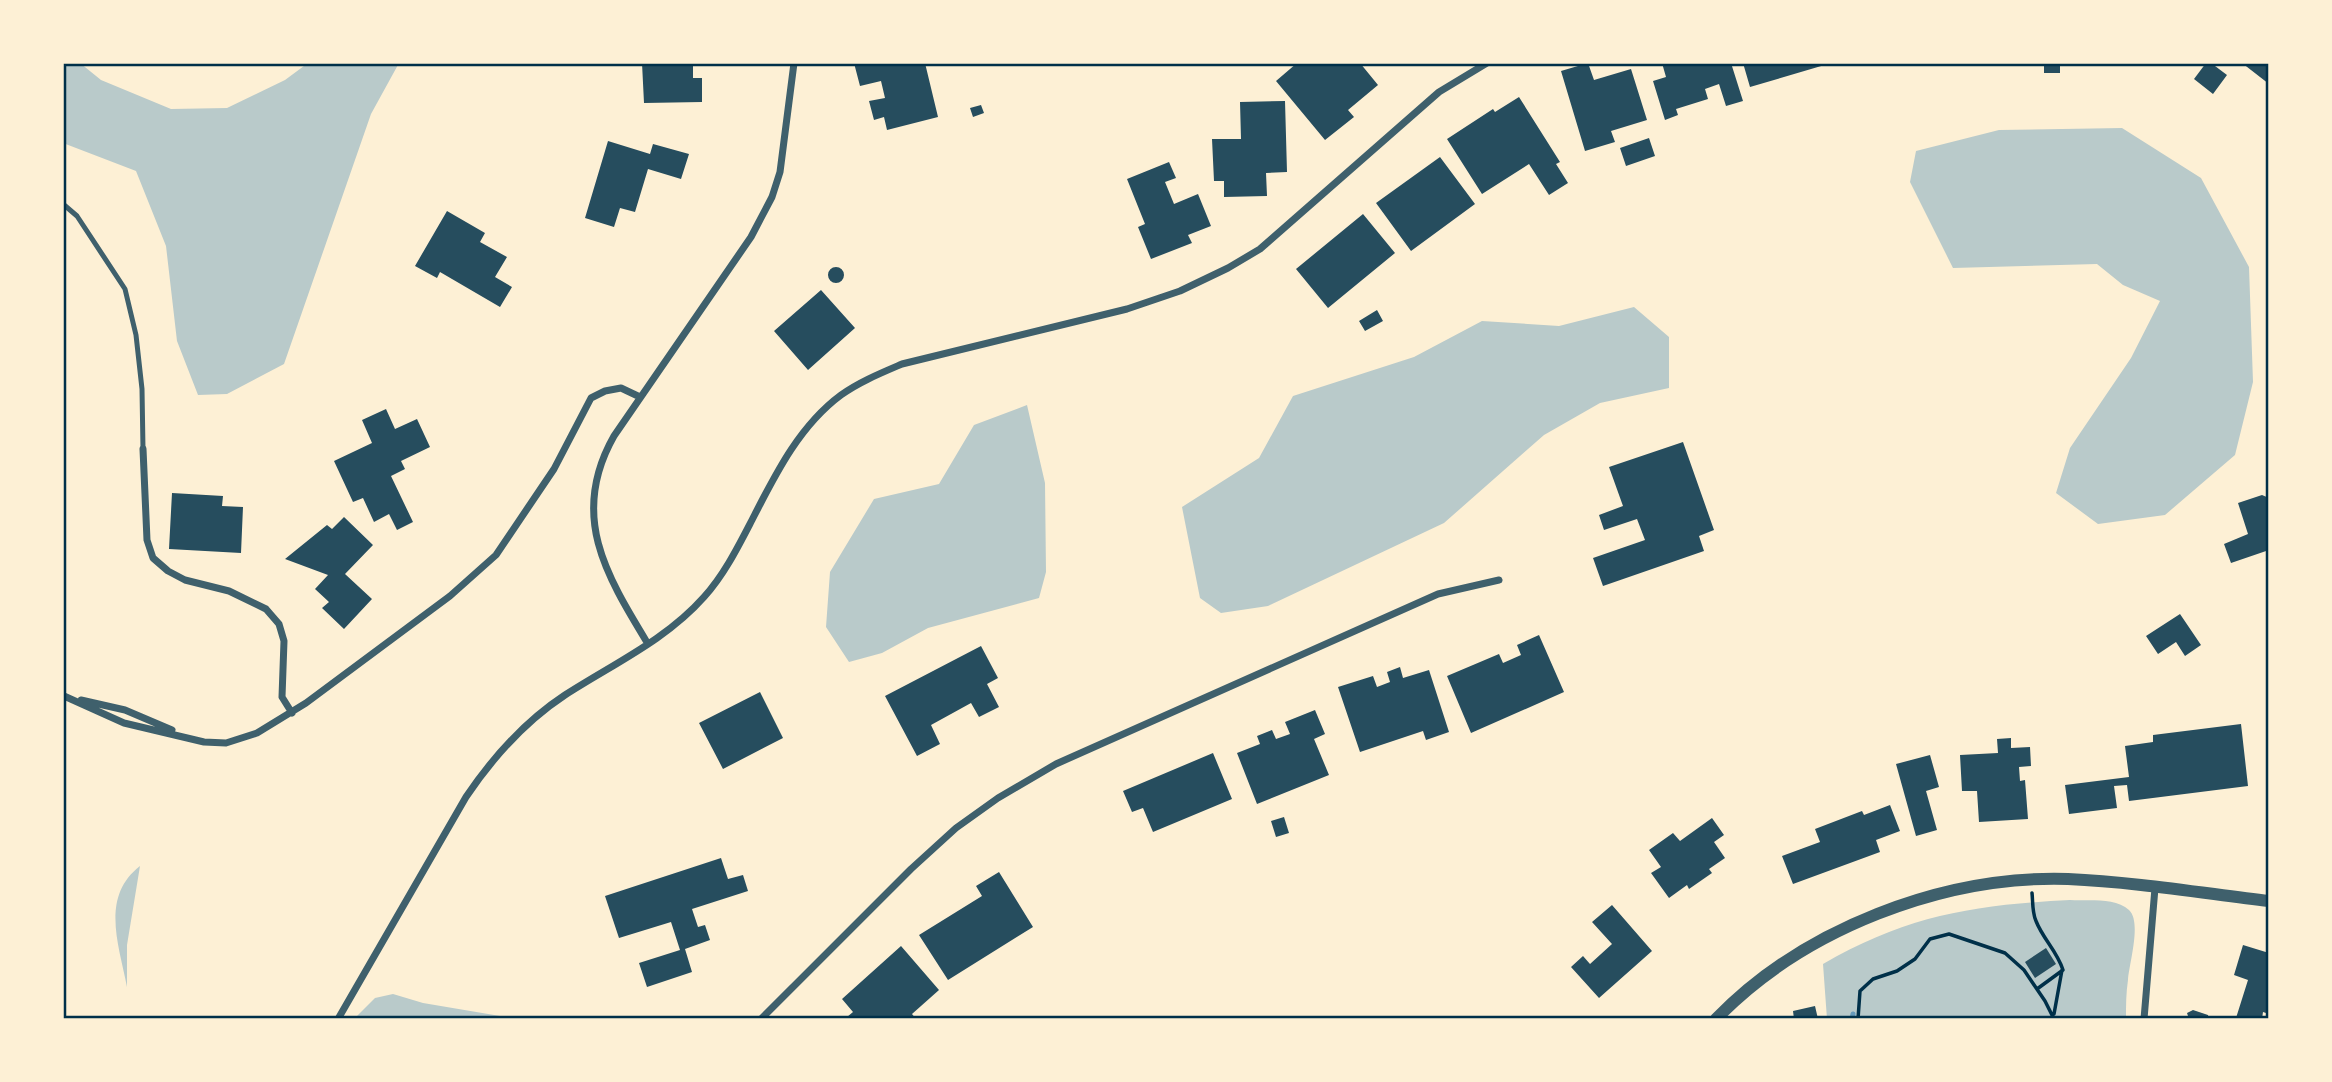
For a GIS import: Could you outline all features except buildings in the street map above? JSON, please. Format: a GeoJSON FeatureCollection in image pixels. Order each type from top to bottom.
{"type":"FeatureCollection","features":[{"type":"Feature","properties":{"kind":"street"},"geometry":{"type":"LineString","coordinates":[[648,644],[612,584],[597,545],[593,525],[596,475],[602,457],[640,397],[751,237],[772,197],[780,173],[794,63]]}},
{"type":"Feature","properties":{"kind":"street"},"geometry":{"type":"LineString","coordinates":[[338,1019],[466,797],[487,766],[520,729],[563,696],[672,628],[704,598],[720,578],[785,459],[811,423],[840,396],[879,374],[902,365],[1127,309],[1180,291],[1228,268],[1260,249],[1439,92],[1487,63]]}},
{"type":"Feature","properties":{"kind":"street"},"geometry":{"type":"LineString","coordinates":[[64,696],[124,723],[204,742],[226,743],[246,738],[292,712],[450,596],[496,555],[554,469],[591,398],[605,391],[621,388],[640,397]]}},
{"type":"Feature","properties":{"kind":"street"},"geometry":{"type":"LineString","coordinates":[[144,449],[146,540],[153,558],[168,571],[185,580],[229,592],[267,608],[279,624],[284,642],[282,697],[292,712]]}},
{"type":"Feature","properties":{"kind":"street"},"geometry":{"type":"LineString","coordinates":[[761,1019],[940,841],[1029,779],[1056,764],[1438,594],[1499,580]]}},
{"type":"Feature","properties":{"kind":"street"},"geometry":{"type":"LineString","coordinates":[[64,696],[125,710],[187,737]]}},
{"type":"Feature","properties":{"kind":"street"},"geometry":{"type":"LineString","coordinates":[[1716,1019],[1772,969],[1820,939],[1887,911],[1978,887],[2031,880],[2066,879],[2269,901]]}},
{"type":"Feature","properties":{"kind":"street"},"geometry":{"type":"LineString","coordinates":[[2144,1019],[2155,888]]}},
{"type":"Feature","properties":{"kind":"lane"},"geometry":{"type":"LineString","coordinates":[[63,204],[78,216],[125,289],[136,335],[142,388],[144,449]]}},
{"type":"Feature","properties":{"kind":"path"},"geometry":{"type":"LineString","coordinates":[[2031,880],[2034,918],[2058,956],[2063,970],[2054,1018]]}},
{"type":"Feature","properties":{"kind":"path"},"geometry":{"type":"LineString","coordinates":[[1858,1019],[1860,991],[1873,979],[1896,971],[1915,959],[1930,939],[1949,934],[2005,953],[2024,970],[2054,1018]]}},
{"type":"Feature","properties":{"kind":"path"},"geometry":{"type":"LineString","coordinates":[[2037,989],[2063,970]]}},
{"type":"Feature","properties":{"kind":"shaded area"},"geometry":{"type":"Polygon","coordinates":[[[63,63],[80,63],[101,80],[171,109],[227,108],[285,80],[308,63],[399,63],[371,114],[284,364],[227,394],[198,395],[177,341],[166,246],[136,171],[63,143],[63,63]]]}},
{"type":"Feature","properties":{"kind":"shaded area"},"geometry":{"type":"Polygon","coordinates":[[[2122,128],[2201,178],[2249,267],[2253,382],[2235,455],[2165,515],[2098,524],[2056,493],[2070,448],[2131,358],[2160,301],[2123,285],[2097,264],[1953,268],[1910,182],[1916,151],[1999,130],[2122,128]]]}},
{"type":"Feature","properties":{"kind":"shaded area"},"geometry":{"type":"Polygon","coordinates":[[[1634,307],[1669,337],[1669,388],[1600,403],[1544,435],[1444,523],[1268,606],[1221,613],[1200,598],[1182,507],[1259,458],[1293,396],[1414,357],[1482,321],[1559,326],[1634,307]]]}},
{"type":"Feature","properties":{"kind":"shaded area"},"geometry":{"type":"Polygon","coordinates":[[[1027,405],[1045,483],[1046,572],[1039,598],[928,628],[882,653],[849,662],[826,627],[830,572],[874,499],[939,484],[974,425],[1027,405]]]}},
{"type":"Feature","properties":{"kind":"shaded area"},"geometry":{"type":"Polygon","coordinates":[[[140,866],[127,945],[127,987],[117,938],[116,907],[128,878],[140,866]]]}},
{"type":"Feature","properties":{"kind":"shaded area"},"geometry":{"type":"Polygon","coordinates":[[[2070,900],[2117,903],[2129,910],[2133,916],[2135,933],[2126,1019],[1827,1019],[1823,964],[1854,947],[1884,934],[1942,916],[2003,905],[2070,900]]]}},
{"type":"Feature","properties":{"kind":"shaded area"},"geometry":{"type":"Polygon","coordinates":[[[393,994],[423,1003],[500,1016],[498,1019],[354,1019],[375,998],[393,994]]]}},
{"type":"Feature","properties":{"kind":"waterway"},"geometry":{"type":"LineString","coordinates":[[1852,1019],[1853,1014]]}}]}
